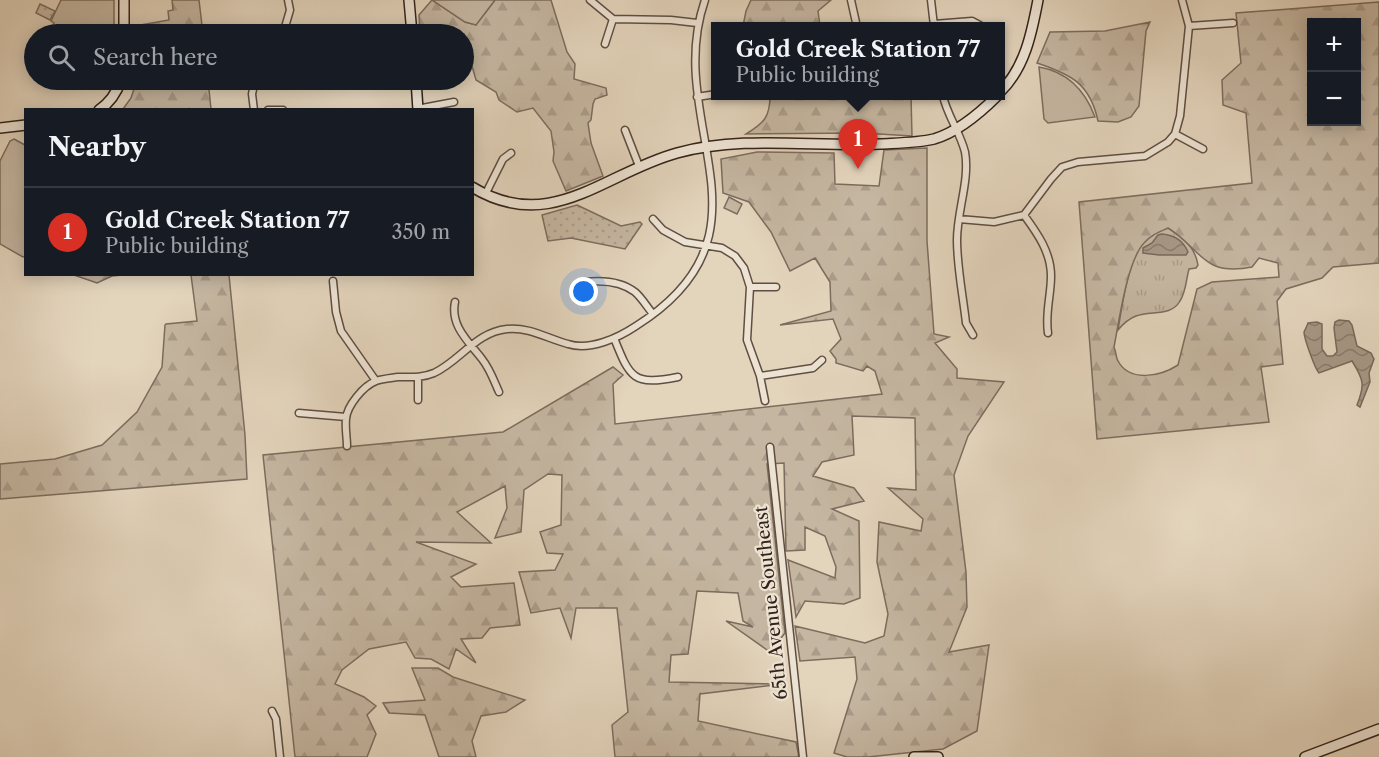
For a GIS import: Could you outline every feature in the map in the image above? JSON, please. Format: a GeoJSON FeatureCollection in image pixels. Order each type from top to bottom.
{"type":"FeatureCollection","features":[{"type":"Feature","properties":{"kind":"street"},"geometry":{"type":"LineString","coordinates":[[124,0],[124,24]]}},
{"type":"Feature","properties":{"kind":"street"},"geometry":{"type":"LineString","coordinates":[[286,24],[290,10],[288,0]]}},
{"type":"Feature","properties":{"kind":"street"},"geometry":{"type":"LineString","coordinates":[[409,0],[411,24]]}},
{"type":"Feature","properties":{"kind":"street"},"geometry":{"type":"LineString","coordinates":[[590,0],[613,19],[697,23]]}},
{"type":"Feature","properties":{"kind":"street"},"geometry":{"type":"LineString","coordinates":[[347,446],[346,417],[352,404],[361,393],[376,381],[399,377],[418,378],[434,373],[446,366],[470,345],[505,329],[527,329],[570,345],[588,345],[614,338],[653,314],[672,300],[685,286],[707,245],[714,200],[697,97],[694,61],[697,23],[705,0]]}},
{"type":"Feature","properties":{"kind":"street"},"geometry":{"type":"LineString","coordinates":[[851,0],[856,22]]}},
{"type":"Feature","properties":{"kind":"street"},"geometry":{"type":"LineString","coordinates":[[931,0],[934,22]]}},
{"type":"Feature","properties":{"kind":"street"},"geometry":{"type":"LineString","coordinates":[[1005,85],[1021,62],[1033,30],[1038,0]]}},
{"type":"Feature","properties":{"kind":"street"},"geometry":{"type":"LineString","coordinates":[[959,219],[994,222],[1024,215],[1062,167],[1078,162],[1145,156],[1168,142],[1175,134],[1180,116],[1189,26],[1182,0]]}},
{"type":"Feature","properties":{"kind":"street"},"geometry":{"type":"LineString","coordinates":[[605,44],[613,19]]}},
{"type":"Feature","properties":{"kind":"street"},"geometry":{"type":"LineString","coordinates":[[1189,26],[1233,23]]}},
{"type":"Feature","properties":{"kind":"street"},"geometry":{"type":"LineString","coordinates":[[102,108],[117,90]]}},
{"type":"Feature","properties":{"kind":"street"},"geometry":{"type":"LineString","coordinates":[[253,90],[254,108]]}},
{"type":"Feature","properties":{"kind":"street"},"geometry":{"type":"LineString","coordinates":[[416,90],[417,108]]}},
{"type":"Feature","properties":{"kind":"street"},"geometry":{"type":"LineString","coordinates":[[697,97],[711,95]]}},
{"type":"Feature","properties":{"kind":"street"},"geometry":{"type":"LineString","coordinates":[[944,100],[957,129],[966,162],[957,240],[966,323],[973,335]]}},
{"type":"Feature","properties":{"kind":"street"},"geometry":{"type":"LineString","coordinates":[[474,188],[485,195],[504,201],[528,204],[556,202],[585,193],[639,166],[676,153],[706,147],[759,142],[840,145],[907,143],[935,138],[957,129],[993,100]]}},
{"type":"Feature","properties":{"kind":"street"},"geometry":{"type":"LineString","coordinates":[[422,108],[454,102]]}},
{"type":"Feature","properties":{"kind":"street"},"geometry":{"type":"LineString","coordinates":[[0,128],[24,125]]}},
{"type":"Feature","properties":{"kind":"street"},"geometry":{"type":"LineString","coordinates":[[625,130],[639,166]]}},
{"type":"Feature","properties":{"kind":"street"},"geometry":{"type":"LineString","coordinates":[[1175,134],[1203,149]]}},
{"type":"Feature","properties":{"kind":"street"},"geometry":{"type":"LineString","coordinates":[[485,195],[503,159],[511,153]]}},
{"type":"Feature","properties":{"kind":"street"},"geometry":{"type":"LineString","coordinates":[[1024,215],[1040,238],[1047,254],[1051,275],[1046,316],[1048,333]]}},
{"type":"Feature","properties":{"kind":"street"},"geometry":{"type":"LineString","coordinates":[[653,219],[663,230],[686,242],[722,248],[735,256],[744,268],[750,287],[747,340],[760,376],[765,401]]}},
{"type":"Feature","properties":{"kind":"street"},"geometry":{"type":"LineString","coordinates":[[584,282],[599,280],[619,284],[634,291],[653,314]]}},
{"type":"Feature","properties":{"kind":"street"},"geometry":{"type":"LineString","coordinates":[[333,281],[336,312],[341,331],[376,381]]}},
{"type":"Feature","properties":{"kind":"street"},"geometry":{"type":"LineString","coordinates":[[750,287],[776,287]]}},
{"type":"Feature","properties":{"kind":"street"},"geometry":{"type":"LineString","coordinates":[[455,302],[453,313],[459,328],[493,376],[499,392]]}},
{"type":"Feature","properties":{"kind":"street"},"geometry":{"type":"LineString","coordinates":[[614,338],[624,363],[640,380],[656,381],[678,377]]}},
{"type":"Feature","properties":{"kind":"street"},"geometry":{"type":"LineString","coordinates":[[760,376],[813,368],[822,360]]}},
{"type":"Feature","properties":{"kind":"street"},"geometry":{"type":"LineString","coordinates":[[418,378],[418,400]]}},
{"type":"Feature","properties":{"kind":"street"},"geometry":{"type":"LineString","coordinates":[[299,413],[346,417]]}},
{"type":"Feature","properties":{"kind":"street","name":"65th Avenue Southeast"},"geometry":{"type":"LineString","coordinates":[[770,447],[803,757]]}},
{"type":"Feature","properties":{"kind":"street"},"geometry":{"type":"LineString","coordinates":[[272,711],[276,719],[280,757]]}},
{"type":"Feature","properties":{"kind":"street"},"geometry":{"type":"LineString","coordinates":[[1305,757],[1379,729]]}},
{"type":"Feature","properties":{"kind":"street"},"geometry":{"type":"LineString","coordinates":[[914,757],[938,757]]}},
{"type":"Feature","properties":{"kind":"green space"},"geometry":{"type":"Polygon","coordinates":[[[61,0],[114,0],[114,24],[53,24],[51,21],[61,0]]]}},
{"type":"Feature","properties":{"kind":"green space"},"geometry":{"type":"Polygon","coordinates":[[[172,0],[199,0],[202,24],[147,24],[169,20],[168,11],[173,10],[172,0]]]}},
{"type":"Feature","properties":{"kind":"green space"},"geometry":{"type":"Polygon","coordinates":[[[432,0],[465,22],[472,24],[419,24],[419,15],[432,0]]]}},
{"type":"Feature","properties":{"kind":"green space"},"geometry":{"type":"Polygon","coordinates":[[[432,0],[495,0],[476,25],[465,22],[432,0]]]}},
{"type":"Feature","properties":{"kind":"green space"},"geometry":{"type":"Polygon","coordinates":[[[495,0],[551,0],[567,52],[575,64],[574,79],[606,88],[607,95],[595,99],[591,120],[588,123],[591,143],[603,176],[566,191],[553,161],[551,131],[533,108],[517,112],[499,100],[496,92],[476,80],[474,24],[476,25],[495,0]]]}},
{"type":"Feature","properties":{"kind":"green space"},"geometry":{"type":"Polygon","coordinates":[[[751,0],[831,0],[818,11],[819,22],[744,22],[751,0]]]}},
{"type":"Feature","properties":{"kind":"green space"},"geometry":{"type":"Polygon","coordinates":[[[1379,2],[1379,263],[1333,267],[1322,278],[1286,289],[1277,301],[1283,364],[1261,367],[1269,422],[1097,439],[1079,202],[1252,183],[1246,113],[1223,105],[1222,80],[1241,63],[1236,13],[1379,2]],[[1168,228],[1149,238],[1138,252],[1128,277],[1114,347],[1117,360],[1123,368],[1138,375],[1163,372],[1178,365],[1197,289],[1212,282],[1279,277],[1278,263],[1259,258],[1252,267],[1235,269],[1212,265],[1168,228]]]}},
{"type":"Feature","properties":{"kind":"green space"},"geometry":{"type":"Polygon","coordinates":[[[40,4],[55,11],[50,20],[36,13],[40,4]]]}},
{"type":"Feature","properties":{"kind":"green space"},"geometry":{"type":"Polygon","coordinates":[[[1150,22],[1146,31],[1139,106],[1131,117],[1118,122],[1098,121],[1090,97],[1077,82],[1059,71],[1037,63],[1050,32],[1105,31],[1150,22]]]}},
{"type":"Feature","properties":{"kind":"green space"},"geometry":{"type":"Polygon","coordinates":[[[1039,67],[1059,73],[1074,84],[1086,98],[1095,117],[1048,123],[1044,119],[1039,67]]]}},
{"type":"Feature","properties":{"kind":"green space"},"geometry":{"type":"Polygon","coordinates":[[[134,90],[209,90],[211,108],[124,108],[134,90]]]}},
{"type":"Feature","properties":{"kind":"green space"},"geometry":{"type":"Polygon","coordinates":[[[770,100],[911,100],[912,136],[862,133],[746,134],[765,119],[770,100]]]}},
{"type":"Feature","properties":{"kind":"green space"},"geometry":{"type":"Polygon","coordinates":[[[14,139],[24,144],[23,257],[0,244],[0,161],[10,141],[14,139]]]}},
{"type":"Feature","properties":{"kind":"green space"},"geometry":{"type":"Polygon","coordinates":[[[927,148],[927,241],[934,334],[949,337],[935,343],[957,369],[957,378],[1004,382],[968,436],[954,475],[966,572],[967,607],[949,652],[989,645],[977,731],[943,749],[868,757],[847,757],[834,753],[857,679],[855,657],[800,661],[795,626],[865,643],[884,636],[888,614],[877,562],[879,522],[921,531],[923,519],[888,488],[916,490],[915,418],[852,416],[854,455],[822,462],[813,476],[854,488],[864,501],[832,509],[859,521],[860,598],[844,604],[805,601],[796,617],[788,560],[835,578],[836,567],[825,536],[805,527],[805,550],[786,551],[784,463],[767,464],[785,633],[770,652],[726,621],[753,627],[743,621],[738,593],[697,591],[688,654],[671,655],[669,682],[783,684],[700,694],[698,721],[796,742],[799,757],[615,757],[612,725],[628,712],[617,608],[576,608],[571,638],[560,608],[531,613],[519,572],[555,570],[563,554],[547,553],[540,532],[561,525],[562,475],[548,474],[524,490],[521,532],[495,538],[507,508],[505,486],[457,512],[491,543],[416,542],[476,564],[451,577],[461,587],[514,583],[520,625],[490,628],[482,638],[461,639],[476,663],[456,649],[449,669],[431,659],[415,658],[406,642],[369,649],[342,670],[335,684],[364,697],[376,706],[367,715],[376,734],[367,757],[295,757],[263,455],[503,432],[613,367],[623,375],[613,384],[615,424],[882,394],[875,371],[867,366],[863,371],[836,363],[830,351],[841,339],[833,319],[780,325],[831,311],[830,282],[815,258],[790,271],[771,232],[749,202],[723,193],[721,159],[757,152],[834,153],[835,184],[879,186],[884,150],[927,148]]]}},
{"type":"Feature","properties":{"kind":"green space"},"geometry":{"type":"Polygon","coordinates":[[[729,197],[742,204],[737,214],[724,208],[729,197]]]}},
{"type":"Feature","properties":{"kind":"green space"},"geometry":{"type":"Polygon","coordinates":[[[577,205],[621,226],[640,222],[642,224],[625,249],[571,238],[548,241],[542,215],[577,205]]]}},
{"type":"Feature","properties":{"kind":"green space"},"geometry":{"type":"Polygon","coordinates":[[[1168,228],[1191,248],[1198,265],[1196,268],[1189,269],[1184,294],[1176,306],[1171,309],[1136,316],[1118,330],[1126,284],[1133,261],[1148,238],[1168,228]]]}},
{"type":"Feature","properties":{"kind":"green space"},"geometry":{"type":"Polygon","coordinates":[[[77,276],[112,276],[97,283],[77,276]]]}},
{"type":"Feature","properties":{"kind":"green space"},"geometry":{"type":"Polygon","coordinates":[[[191,276],[229,276],[245,435],[247,479],[0,499],[0,464],[55,459],[102,445],[137,412],[162,367],[165,325],[197,321],[191,276]]]}},
{"type":"Feature","properties":{"kind":"green space"},"geometry":{"type":"Polygon","coordinates":[[[412,668],[438,668],[453,677],[525,700],[506,712],[481,716],[472,741],[476,757],[439,757],[425,715],[389,713],[383,703],[425,700],[412,668]]]}},
{"type":"Feature","properties":{"kind":"water"},"geometry":{"type":"Polygon","coordinates":[[[1162,234],[1181,241],[1188,252],[1186,255],[1143,253],[1143,248],[1162,234]]]}},
{"type":"Feature","properties":{"kind":"water"},"geometry":{"type":"Polygon","coordinates":[[[1349,321],[1357,346],[1371,353],[1374,359],[1369,373],[1370,382],[1360,407],[1357,405],[1362,383],[1352,361],[1319,373],[1304,335],[1308,323],[1322,324],[1322,349],[1327,356],[1333,356],[1337,352],[1335,322],[1349,321]]]}},
{"type":"Feature","properties":{"kind":"place","name":"Gold Creek Station 77"},"geometry":{"type":"Point","coordinates":[858,169]}}]}
